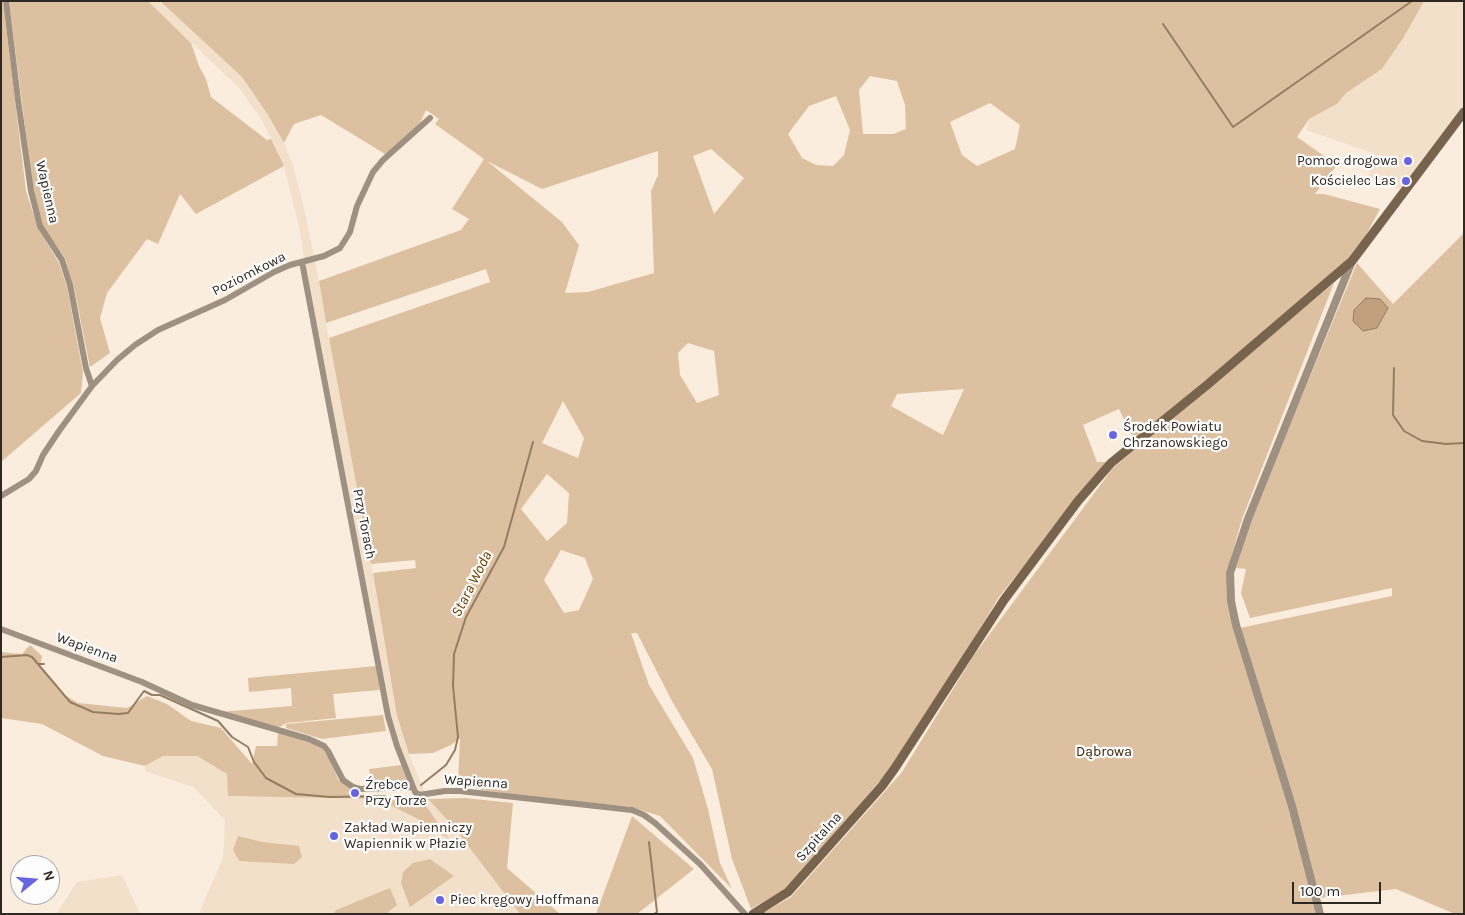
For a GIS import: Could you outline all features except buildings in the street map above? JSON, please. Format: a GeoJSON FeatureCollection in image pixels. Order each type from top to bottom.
{"type":"FeatureCollection","features":[{"type":"Feature","properties":{"kind":"main road"},"geometry":{"type":"LineString","coordinates":[[1352,261],[1464,112]]}},
{"type":"Feature","properties":{"kind":"main road","name":"Szpitalna"},"geometry":{"type":"LineString","coordinates":[[753,914],[788,892],[870,800],[895,768],[1004,600],[1078,501],[1111,463],[1207,385],[1352,261]]}},
{"type":"Feature","properties":{"kind":"street","name":"Wapienna"},"geometry":{"type":"LineString","coordinates":[[6,1],[31,191],[40,226],[62,260],[70,285],[86,368],[92,386]]}},
{"type":"Feature","properties":{"kind":"street","name":"Poziomkowa"},"geometry":{"type":"LineString","coordinates":[[92,386],[123,355],[158,330],[225,300],[274,272],[333,253],[346,241],[356,206],[373,172],[383,160],[430,118]]}},
{"type":"Feature","properties":{"kind":"street"},"geometry":{"type":"LineString","coordinates":[[1320,914],[1292,806],[1236,625],[1231,601],[1230,573],[1248,519],[1352,261]]}},
{"type":"Feature","properties":{"kind":"street","name":"Przy Torach"},"geometry":{"type":"LineString","coordinates":[[302,262],[388,716],[396,746],[413,787]]}},
{"type":"Feature","properties":{"kind":"street"},"geometry":{"type":"LineString","coordinates":[[1,496],[29,480],[36,471],[46,450],[92,386]]}},
{"type":"Feature","properties":{"kind":"street","name":"Wapienna"},"geometry":{"type":"LineString","coordinates":[[1,629],[142,682],[192,705],[309,739],[324,746],[344,780],[353,787],[360,789],[413,787],[419,795],[460,791],[632,810],[644,815],[655,823],[700,864],[745,914]]}},
{"type":"Feature","properties":{"kind":"shaded area","name":"Zakład Wapienniczy Wapiennik w Płazie"},"geometry":{"type":"Polygon","coordinates":[[[148,1],[160,1],[242,77],[268,115],[284,143],[292,162],[304,208],[319,281],[373,573],[397,716],[409,754],[428,799],[453,826],[520,914],[196,914],[199,913],[223,858],[225,820],[193,787],[145,771],[145,767],[163,756],[197,756],[227,774],[229,796],[378,799],[422,821],[448,838],[422,800],[403,758],[390,715],[299,226],[284,166],[261,119],[240,89],[148,1]]]}},
{"type":"Feature","properties":{"kind":"shaded area"},"geometry":{"type":"Polygon","coordinates":[[[1424,1],[1464,1],[1464,107],[1418,168],[1399,189],[1367,179],[1375,154],[1306,130],[1309,119],[1337,104],[1346,93],[1382,69],[1404,37],[1424,1]]]}},
{"type":"Feature","properties":{"kind":"shaded area"},"geometry":{"type":"Polygon","coordinates":[[[1366,298],[1380,299],[1388,308],[1377,328],[1363,331],[1353,321],[1354,310],[1366,298]]]}},
{"type":"Feature","properties":{"kind":"shaded area"},"geometry":{"type":"Polygon","coordinates":[[[122,875],[140,914],[56,914],[77,882],[122,875]]]}},
{"type":"Feature","properties":{"kind":"green space"},"geometry":{"type":"Polygon","coordinates":[[[1,1],[3,1],[26,191],[38,228],[59,263],[67,287],[83,372],[81,393],[1,462],[1,1]]]}},
{"type":"Feature","properties":{"kind":"green space"},"geometry":{"type":"Polygon","coordinates":[[[9,1],[148,1],[191,43],[206,79],[211,97],[267,140],[271,139],[284,166],[196,214],[180,194],[158,244],[147,239],[107,293],[100,318],[110,353],[90,367],[74,288],[65,258],[43,227],[33,190],[9,1]]]}},
{"type":"Feature","properties":{"kind":"green space"},"geometry":{"type":"Polygon","coordinates":[[[160,1],[1424,1],[1404,37],[1382,69],[1346,93],[1337,104],[1309,119],[1297,137],[1337,165],[1315,194],[1324,194],[1380,209],[1359,248],[1202,384],[1134,440],[1119,409],[1083,425],[1097,462],[1107,462],[999,597],[892,767],[786,889],[751,909],[732,859],[712,769],[673,703],[637,633],[631,633],[649,685],[693,758],[708,809],[720,863],[732,889],[660,816],[627,806],[537,798],[482,790],[458,782],[460,738],[451,745],[433,753],[409,754],[397,716],[373,573],[416,568],[415,560],[371,564],[329,338],[490,282],[486,269],[326,323],[319,281],[461,230],[469,219],[452,209],[484,159],[435,124],[439,119],[426,110],[420,123],[390,157],[321,115],[294,124],[284,143],[268,115],[242,77],[160,1]],[[870,76],[859,90],[863,134],[893,134],[906,129],[905,105],[897,81],[870,76]],[[836,96],[809,106],[788,134],[802,158],[816,165],[833,166],[844,155],[850,130],[836,96]],[[990,103],[950,122],[962,155],[977,166],[1015,149],[1020,125],[990,103]],[[711,149],[693,156],[714,214],[744,178],[711,149]],[[658,151],[542,189],[487,161],[562,222],[579,245],[565,293],[588,292],[654,273],[651,191],[658,175],[658,151]],[[688,343],[678,353],[680,375],[697,403],[719,395],[714,351],[688,343]],[[964,389],[897,394],[891,406],[943,435],[964,389]],[[563,401],[542,443],[578,458],[584,438],[563,401]],[[547,474],[521,509],[547,541],[567,523],[569,493],[547,474]],[[561,550],[544,580],[564,613],[579,610],[593,579],[585,558],[561,550]]]}},
{"type":"Feature","properties":{"kind":"green space"},"geometry":{"type":"Polygon","coordinates":[[[1464,233],[1464,914],[1455,914],[1396,889],[1319,898],[1240,628],[1392,596],[1392,588],[1250,618],[1241,593],[1246,569],[1236,568],[1251,519],[1357,263],[1393,304],[1464,233]]]}},
{"type":"Feature","properties":{"kind":"green space","name":"Dąbrowa"},"geometry":{"type":"Polygon","coordinates":[[[1334,283],[1242,519],[1227,572],[1228,602],[1318,914],[761,914],[791,897],[902,772],[974,655],[1113,468],[1334,283]]]}},
{"type":"Feature","properties":{"kind":"green space"},"geometry":{"type":"Polygon","coordinates":[[[30,645],[42,656],[40,666],[60,692],[78,703],[127,708],[147,696],[167,704],[191,721],[221,728],[252,764],[256,746],[277,746],[278,732],[307,740],[322,748],[330,760],[338,779],[359,791],[345,792],[401,801],[418,798],[422,800],[449,839],[422,821],[378,799],[228,796],[227,774],[197,756],[163,756],[145,766],[103,756],[42,724],[1,718],[1,652],[22,654],[30,645]]]}},
{"type":"Feature","properties":{"kind":"green space"},"geometry":{"type":"Polygon","coordinates":[[[376,666],[380,690],[333,694],[336,718],[287,723],[279,727],[219,712],[292,706],[291,688],[249,692],[248,678],[376,666]]]}},
{"type":"Feature","properties":{"kind":"green space"},"geometry":{"type":"Polygon","coordinates":[[[383,715],[386,731],[322,739],[286,728],[286,724],[383,715]]]}},
{"type":"Feature","properties":{"kind":"green space"},"geometry":{"type":"Polygon","coordinates":[[[401,765],[409,784],[371,786],[369,769],[401,765]]]}},
{"type":"Feature","properties":{"kind":"green space"},"geometry":{"type":"Polygon","coordinates":[[[465,798],[513,803],[507,868],[560,914],[520,914],[453,826],[428,799],[465,798]]]}},
{"type":"Feature","properties":{"kind":"green space"},"geometry":{"type":"Polygon","coordinates":[[[632,816],[694,869],[637,914],[596,914],[632,816]]]}},
{"type":"Feature","properties":{"kind":"green space"},"geometry":{"type":"Polygon","coordinates":[[[238,836],[262,842],[299,846],[302,857],[294,864],[239,861],[233,850],[238,836]]]}},
{"type":"Feature","properties":{"kind":"green space"},"geometry":{"type":"Polygon","coordinates":[[[430,859],[454,876],[410,907],[401,883],[403,872],[413,863],[430,859]]]}},
{"type":"Feature","properties":{"kind":"green space"},"geometry":{"type":"Polygon","coordinates":[[[390,888],[397,905],[386,914],[333,914],[336,910],[390,888]]]}},
{"type":"Feature","properties":{"kind":"waterway"},"geometry":{"type":"LineString","coordinates":[[1163,24],[1233,127],[1412,1]]}},
{"type":"Feature","properties":{"kind":"waterway"},"geometry":{"type":"LineString","coordinates":[[1394,368],[1393,415],[1404,431],[1422,441],[1446,444],[1464,443]]}},
{"type":"Feature","properties":{"kind":"waterway","name":"Stara Woda"},"geometry":{"type":"LineString","coordinates":[[421,785],[446,765],[455,750],[458,737],[453,686],[454,654],[466,617],[504,547],[533,442]]}},
{"type":"Feature","properties":{"kind":"waterway","name":"Stara Woda"},"geometry":{"type":"LineString","coordinates":[[1,657],[27,655],[32,657],[70,702],[93,712],[128,713],[144,691],[152,695],[160,695],[218,721],[232,737],[248,747],[254,762],[266,778],[296,794],[330,797],[385,796]]}},
{"type":"Feature","properties":{"kind":"waterway","name":"Stara Woda"},"geometry":{"type":"LineString","coordinates":[[38,664],[44,664]]}},
{"type":"Feature","properties":{"kind":"waterway"},"geometry":{"type":"LineString","coordinates":[[649,842],[657,912],[654,914]]}},
{"type":"Feature","properties":{"kind":"place","name":"Pomoc drogowa"},"geometry":{"type":"Point","coordinates":[1408,161]}},
{"type":"Feature","properties":{"kind":"place","name":"Kościelec Las"},"geometry":{"type":"Point","coordinates":[1406,181]}},
{"type":"Feature","properties":{"kind":"place","name":"Środek Powiatu Chrzanowskiego"},"geometry":{"type":"Point","coordinates":[1113,435]}},
{"type":"Feature","properties":{"kind":"place","name":"Źrebce Przy Torze"},"geometry":{"type":"Point","coordinates":[355,793]}},
{"type":"Feature","properties":{"kind":"place","name":"Zakład Wapienniczy Wapiennik w Płazie"},"geometry":{"type":"Point","coordinates":[334,836]}},
{"type":"Feature","properties":{"kind":"place","name":"Piec kręgowy Hoffmana"},"geometry":{"type":"Point","coordinates":[440,900]}}]}
